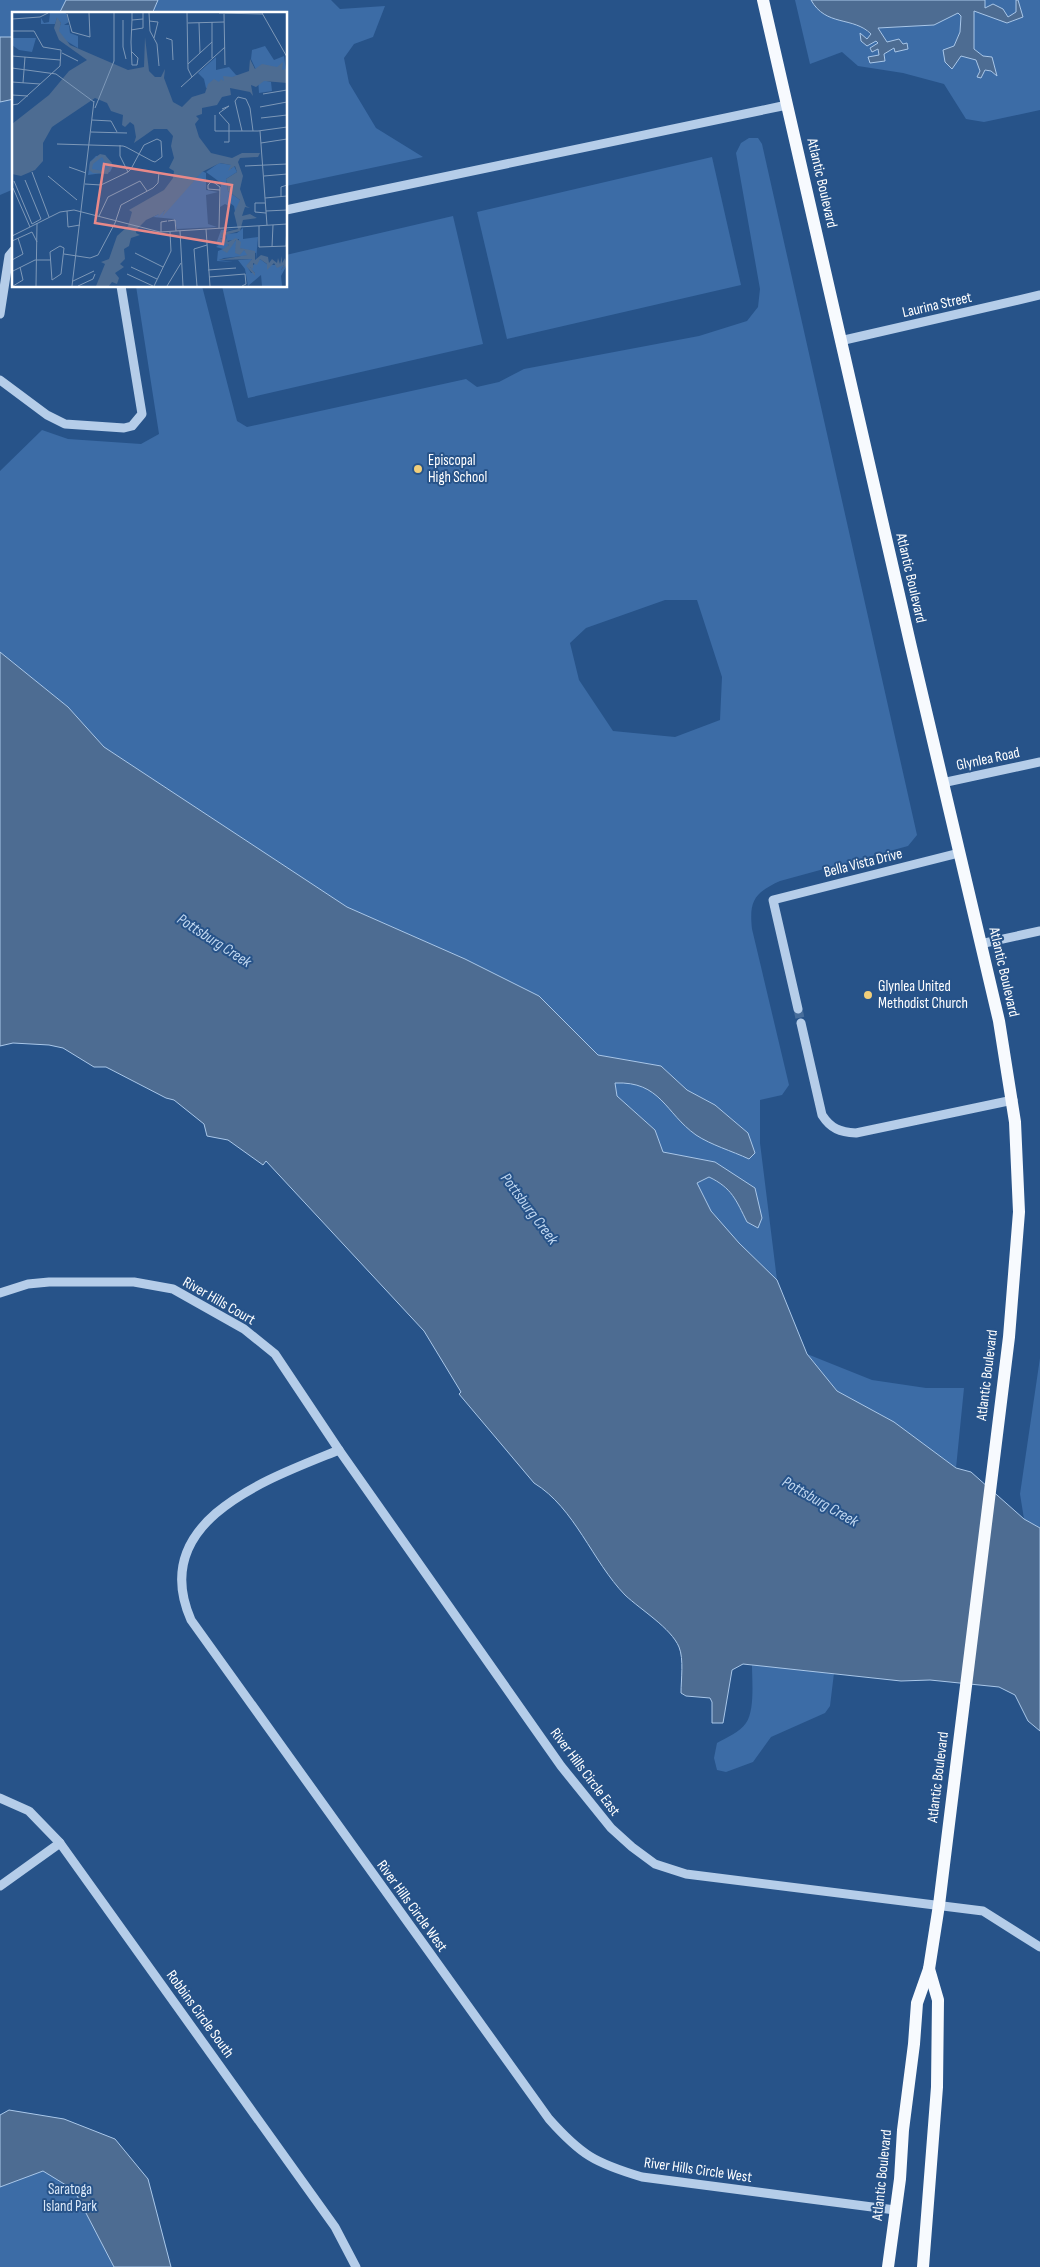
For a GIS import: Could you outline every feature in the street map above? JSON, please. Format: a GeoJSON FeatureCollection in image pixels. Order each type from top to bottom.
{"type":"FeatureCollection","features":[{"type":"Feature","properties":{"kind":"main road","name":"Atlantic Boulevard"},"geometry":{"type":"LineString","coordinates":[[763,0],[942,783],[999,1022],[1013,1100],[1018,1157],[1019,1212],[1009,1337],[939,1905],[930,1969],[917,2003],[888,2267]]}},
{"type":"Feature","properties":{"kind":"main road","name":"Atlantic Boulevard"},"geometry":{"type":"LineString","coordinates":[[923,2267],[937,2087],[938,2000],[930,1969]]}},
{"type":"Feature","properties":{"kind":"street"},"geometry":{"type":"LineString","coordinates":[[288,210],[787,105]]}},
{"type":"Feature","properties":{"kind":"street"},"geometry":{"type":"LineString","coordinates":[[0,314],[12,253]]}},
{"type":"Feature","properties":{"kind":"street"},"geometry":{"type":"LineString","coordinates":[[0,380],[47,415],[65,424],[124,428],[132,426],[142,414],[122,288]]}},
{"type":"Feature","properties":{"kind":"street","name":"Laurina Street"},"geometry":{"type":"LineString","coordinates":[[840,341],[1040,295]]}},
{"type":"Feature","properties":{"kind":"street","name":"Glynlea Road"},"geometry":{"type":"LineString","coordinates":[[942,783],[1040,762]]}},
{"type":"Feature","properties":{"kind":"street","name":"Bella Vista Drive"},"geometry":{"type":"LineString","coordinates":[[798,1009],[773,900],[959,853]]}},
{"type":"Feature","properties":{"kind":"street"},"geometry":{"type":"LineString","coordinates":[[980,944],[1040,932]]}},
{"type":"Feature","properties":{"kind":"street"},"geometry":{"type":"LineString","coordinates":[[801,1023],[822,1115],[829,1126],[841,1132],[856,1133],[1013,1100]]}},
{"type":"Feature","properties":{"kind":"street","name":"River Hills Court"},"geometry":{"type":"LineString","coordinates":[[0,1293],[28,1284],[49,1282],[134,1282],[173,1289],[244,1329],[275,1354],[339,1450]]}},
{"type":"Feature","properties":{"kind":"street","name":"River Hills Circle East"},"geometry":{"type":"LineString","coordinates":[[339,1450],[561,1766],[611,1828],[655,1864],[686,1874],[983,1911],[1040,1947]]}},
{"type":"Feature","properties":{"kind":"street","name":"River Hills Circle West"},"geometry":{"type":"LineString","coordinates":[[339,1450],[256,1484],[208,1521],[194,1535],[185,1554],[181,1570],[184,1603],[197,1628],[548,2120],[570,2143],[589,2158],[615,2169],[642,2177],[895,2210]]}},
{"type":"Feature","properties":{"kind":"street","name":"Robbins Circle South"},"geometry":{"type":"LineString","coordinates":[[0,1798],[29,1811],[60,1843],[335,2227],[356,2267]]}},
{"type":"Feature","properties":{"kind":"street"},"geometry":{"type":"LineString","coordinates":[[0,1886],[60,1843]]}},
{"type":"Feature","properties":{"kind":"green space"},"geometry":{"type":"Polygon","coordinates":[[[0,0],[66,0],[60,12],[12,12],[12,37],[0,37],[0,0]]]}},
{"type":"Feature","properties":{"kind":"green space"},"geometry":{"type":"Polygon","coordinates":[[[158,0],[331,0],[340,9],[385,6],[373,37],[354,44],[344,58],[349,83],[376,128],[423,157],[288,186],[288,12],[153,12],[158,0]]]}},
{"type":"Feature","properties":{"kind":"green space"},"geometry":{"type":"Polygon","coordinates":[[[795,0],[811,0],[824,14],[864,29],[871,35],[867,39],[862,35],[861,41],[876,40],[878,43],[870,48],[878,49],[879,55],[903,45],[887,42],[878,28],[934,25],[958,13],[961,16],[960,32],[954,46],[961,56],[976,60],[980,71],[991,71],[996,75],[992,57],[983,56],[974,49],[974,11],[1008,23],[1023,17],[1018,0],[1040,0],[1040,110],[984,122],[966,119],[944,84],[903,73],[858,66],[842,52],[810,64],[795,0]]]}},
{"type":"Feature","properties":{"kind":"green space"},"geometry":{"type":"Polygon","coordinates":[[[985,0],[1017,0],[1016,12],[1008,17],[993,5],[985,8],[985,0]]]}},
{"type":"Feature","properties":{"kind":"green space"},"geometry":{"type":"Polygon","coordinates":[[[12,99],[12,190],[0,195],[0,102],[12,99]]]}},
{"type":"Feature","properties":{"kind":"green space","name":"Episcopal High School"},"geometry":{"type":"Polygon","coordinates":[[[749,138],[758,138],[762,144],[917,835],[908,846],[771,885],[755,899],[751,911],[752,929],[789,1085],[782,1095],[760,1100],[760,1143],[777,1280],[742,1248],[710,1211],[697,1183],[709,1177],[728,1190],[747,1222],[758,1228],[715,1162],[663,1152],[655,1130],[617,1096],[615,1083],[632,1083],[655,1093],[667,1106],[748,1133],[715,1105],[687,1090],[661,1066],[598,1055],[539,996],[465,959],[347,907],[104,747],[68,707],[0,652],[0,471],[42,430],[68,439],[141,444],[159,434],[136,288],[203,288],[237,421],[247,427],[466,379],[477,387],[499,382],[524,369],[699,336],[747,321],[758,307],[760,289],[736,153],[741,143],[749,138]],[[665,600],[586,628],[570,643],[579,680],[613,731],[675,737],[720,720],[722,677],[697,600],[665,600]]]}},
{"type":"Feature","properties":{"kind":"green space"},"geometry":{"type":"Polygon","coordinates":[[[712,157],[741,285],[507,339],[477,212],[712,157]]]}},
{"type":"Feature","properties":{"kind":"green space"},"geometry":{"type":"Polygon","coordinates":[[[453,216],[483,344],[248,398],[222,288],[288,288],[288,255],[453,216]]]}},
{"type":"Feature","properties":{"kind":"green space"},"geometry":{"type":"Polygon","coordinates":[[[807,1354],[872,1380],[926,1388],[964,1388],[956,1468],[894,1423],[837,1391],[807,1354]]]}},
{"type":"Feature","properties":{"kind":"green space"},"geometry":{"type":"Polygon","coordinates":[[[1040,1358],[1040,1528],[1024,1519],[1020,1494],[1040,1358]]]}},
{"type":"Feature","properties":{"kind":"green space"},"geometry":{"type":"Polygon","coordinates":[[[752,1665],[834,1673],[830,1706],[825,1713],[771,1737],[753,1762],[726,1772],[717,1770],[714,1758],[717,1743],[740,1729],[746,1723],[751,1711],[752,1665]]]}},
{"type":"Feature","properties":{"kind":"green space","name":"Saratoga Island Park"},"geometry":{"type":"Polygon","coordinates":[[[9,2110],[64,2119],[115,2139],[148,2179],[171,2267],[0,2267],[0,2115],[9,2110]]]}},
{"type":"Feature","properties":{"kind":"water"},"geometry":{"type":"Polygon","coordinates":[[[66,0],[158,0],[153,12],[60,12],[66,0]]]}},
{"type":"Feature","properties":{"kind":"water"},"geometry":{"type":"Polygon","coordinates":[[[811,0],[985,0],[985,8],[993,4],[1003,9],[1008,17],[1016,12],[1016,0],[1018,0],[1023,17],[1007,23],[974,11],[974,49],[983,56],[992,57],[997,76],[991,71],[985,70],[981,78],[977,77],[980,71],[976,60],[961,56],[952,69],[945,62],[943,50],[954,46],[960,32],[961,16],[958,13],[934,25],[878,28],[887,42],[899,39],[903,44],[907,43],[908,49],[895,52],[894,48],[884,54],[885,61],[870,63],[868,57],[879,55],[878,49],[872,52],[870,48],[878,43],[876,41],[867,46],[861,41],[860,33],[867,39],[871,34],[864,28],[824,14],[811,0]]]}},
{"type":"Feature","properties":{"kind":"water"},"geometry":{"type":"Polygon","coordinates":[[[0,37],[12,37],[12,99],[0,102],[0,37]]]}},
{"type":"Feature","properties":{"kind":"water","name":"Pottsburg Creek"},"geometry":{"type":"Polygon","coordinates":[[[0,652],[68,707],[104,747],[347,907],[465,959],[539,996],[598,1055],[661,1066],[687,1090],[715,1105],[748,1133],[755,1153],[749,1159],[696,1135],[661,1100],[643,1087],[615,1083],[617,1096],[655,1130],[663,1152],[715,1162],[755,1188],[762,1218],[758,1228],[747,1222],[732,1195],[717,1181],[709,1177],[697,1183],[711,1211],[739,1243],[777,1280],[807,1354],[837,1391],[894,1422],[956,1468],[971,1472],[1024,1519],[1040,1528],[1040,1731],[1028,1721],[1015,1695],[999,1687],[930,1680],[901,1681],[743,1664],[732,1670],[723,1723],[712,1723],[712,1702],[710,1698],[686,1696],[681,1693],[681,1652],[675,1640],[663,1626],[625,1595],[613,1581],[561,1506],[534,1483],[459,1394],[461,1392],[424,1331],[266,1161],[263,1165],[228,1140],[207,1136],[204,1124],[174,1100],[166,1098],[106,1067],[94,1067],[63,1048],[49,1045],[13,1043],[0,1046],[0,652]]]}},
{"type":"Feature","properties":{"kind":"water","name":"Saratoga Island Park"},"geometry":{"type":"Polygon","coordinates":[[[9,2110],[64,2119],[115,2139],[148,2179],[171,2267],[114,2267],[74,2190],[43,2171],[0,2187],[0,2115],[9,2110]]]}},
{"type":"Feature","properties":{"kind":"tunnel"},"geometry":{"type":"LineString","coordinates":[[798,1009],[801,1023]]}},
{"type":"Feature","properties":{"kind":"place","name":"Episcopal High School"},"geometry":{"type":"Point","coordinates":[418,469]}},
{"type":"Feature","properties":{"kind":"place","name":"Glynlea United Methodist Church"},"geometry":{"type":"Point","coordinates":[868,995]}}]}
